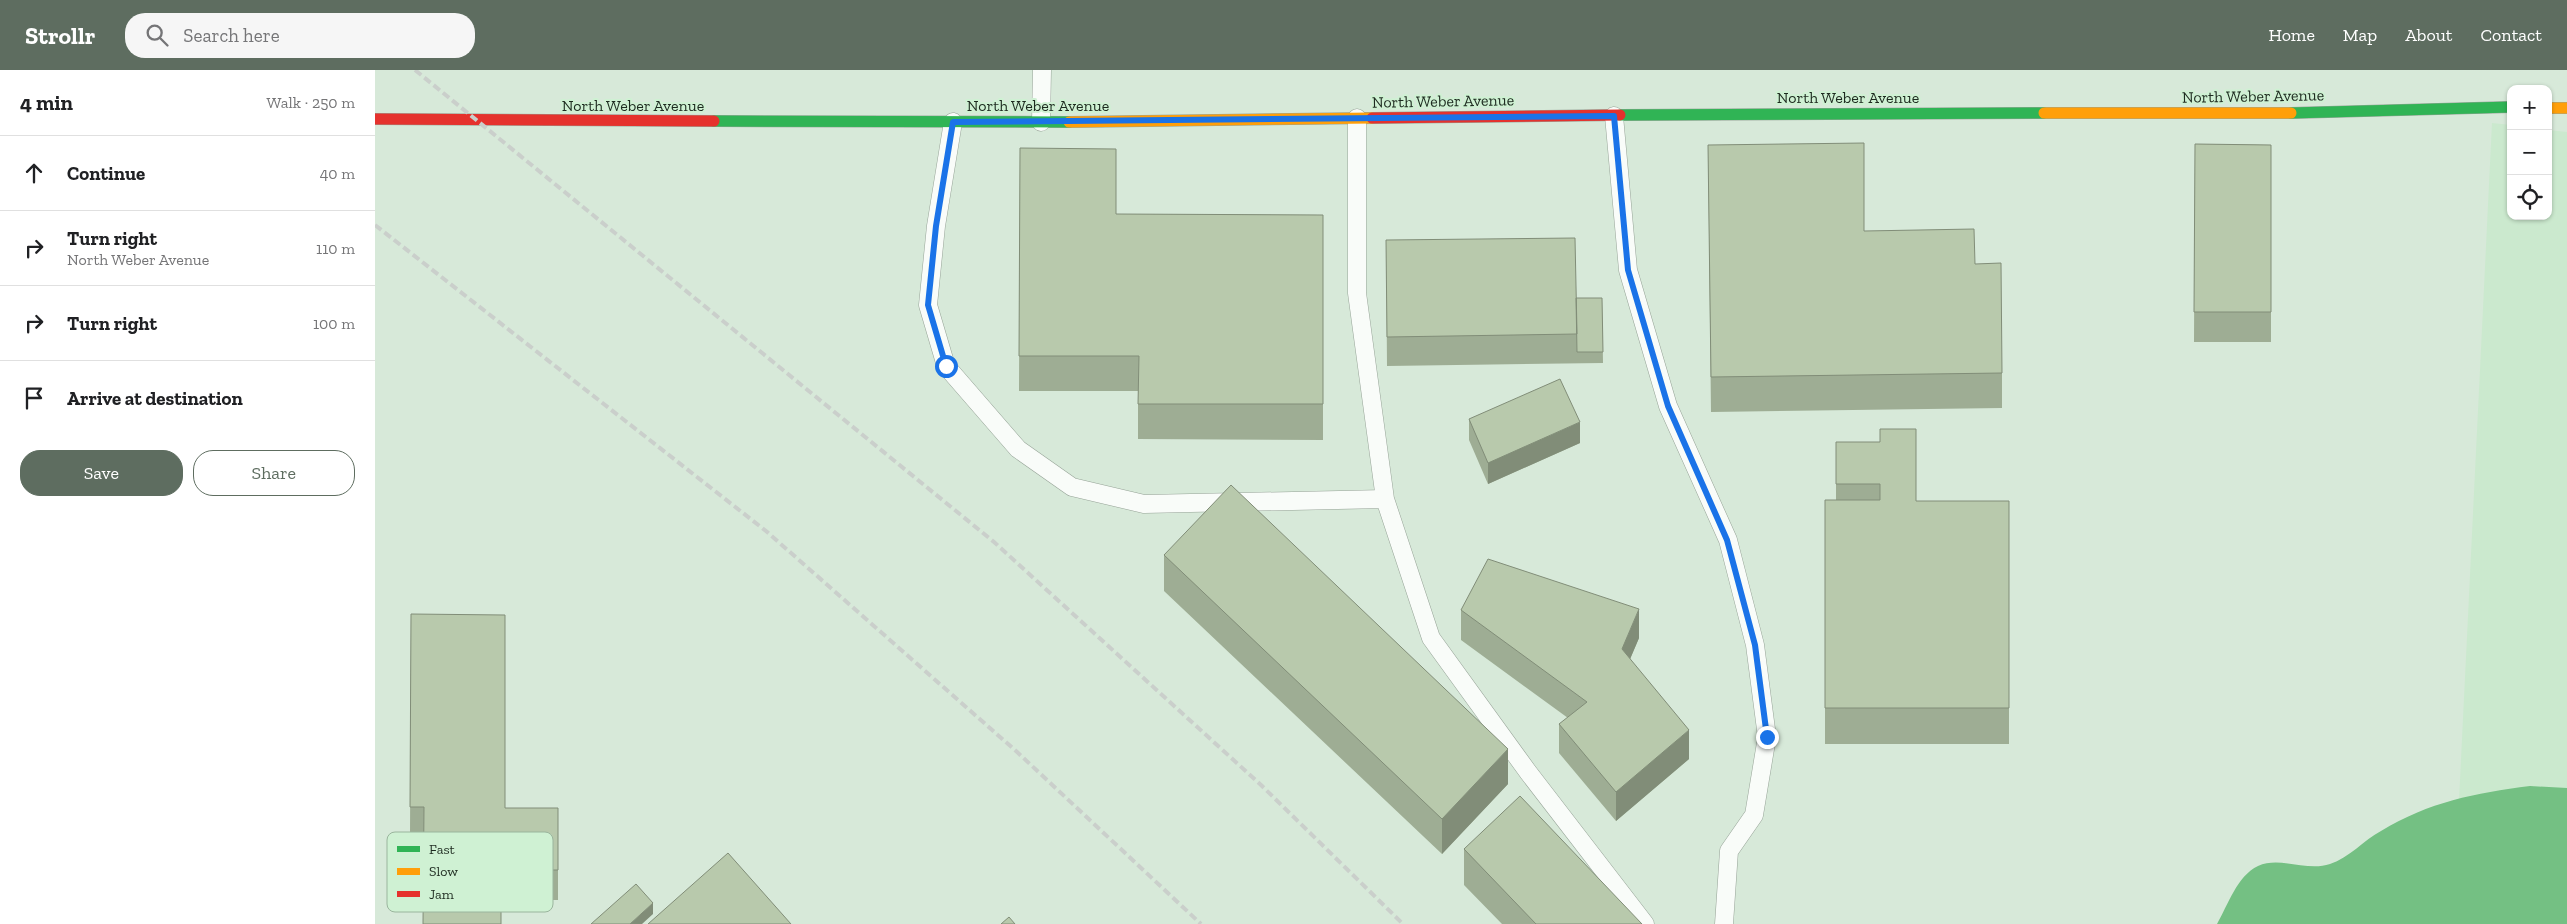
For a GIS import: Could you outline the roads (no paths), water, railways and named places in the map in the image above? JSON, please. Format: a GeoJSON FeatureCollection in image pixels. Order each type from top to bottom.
{"type":"FeatureCollection","features":[{"type":"Feature","properties":{"kind":"street","name":"North Weber Avenue"},"geometry":{"type":"LineString","coordinates":[[375,120],[1041,122],[2275,112],[2507,107]]}},
{"type":"Feature","properties":{"kind":"street"},"geometry":{"type":"LineString","coordinates":[[2552,108],[2567,108]]}},
{"type":"Feature","properties":{"kind":"lane"},"geometry":{"type":"LineString","coordinates":[[1041,122],[1042,70]]}},
{"type":"Feature","properties":{"kind":"lane"},"geometry":{"type":"LineString","coordinates":[[1614,116],[1628,270],[1668,406],[1727,540],[1755,645],[1767,737],[1754,815],[1729,851],[1724,924]]}},
{"type":"Feature","properties":{"kind":"lane"},"geometry":{"type":"LineString","coordinates":[[1357,118],[1357,293],[1385,499],[1431,638],[1527,772],[1645,924]]}},
{"type":"Feature","properties":{"kind":"lane"},"geometry":{"type":"LineString","coordinates":[[953,122],[936,226],[928,305],[946,366],[1018,449],[1072,487],[1144,504],[1385,499]]}},
{"type":"Feature","properties":{"kind":"railway"},"geometry":{"type":"LineString","coordinates":[[415,70],[994,542],[1261,785],[1403,924]]}},
{"type":"Feature","properties":{"kind":"railway"},"geometry":{"type":"LineString","coordinates":[[375,225],[766,531],[1016,751],[1201,924]]}}]}
